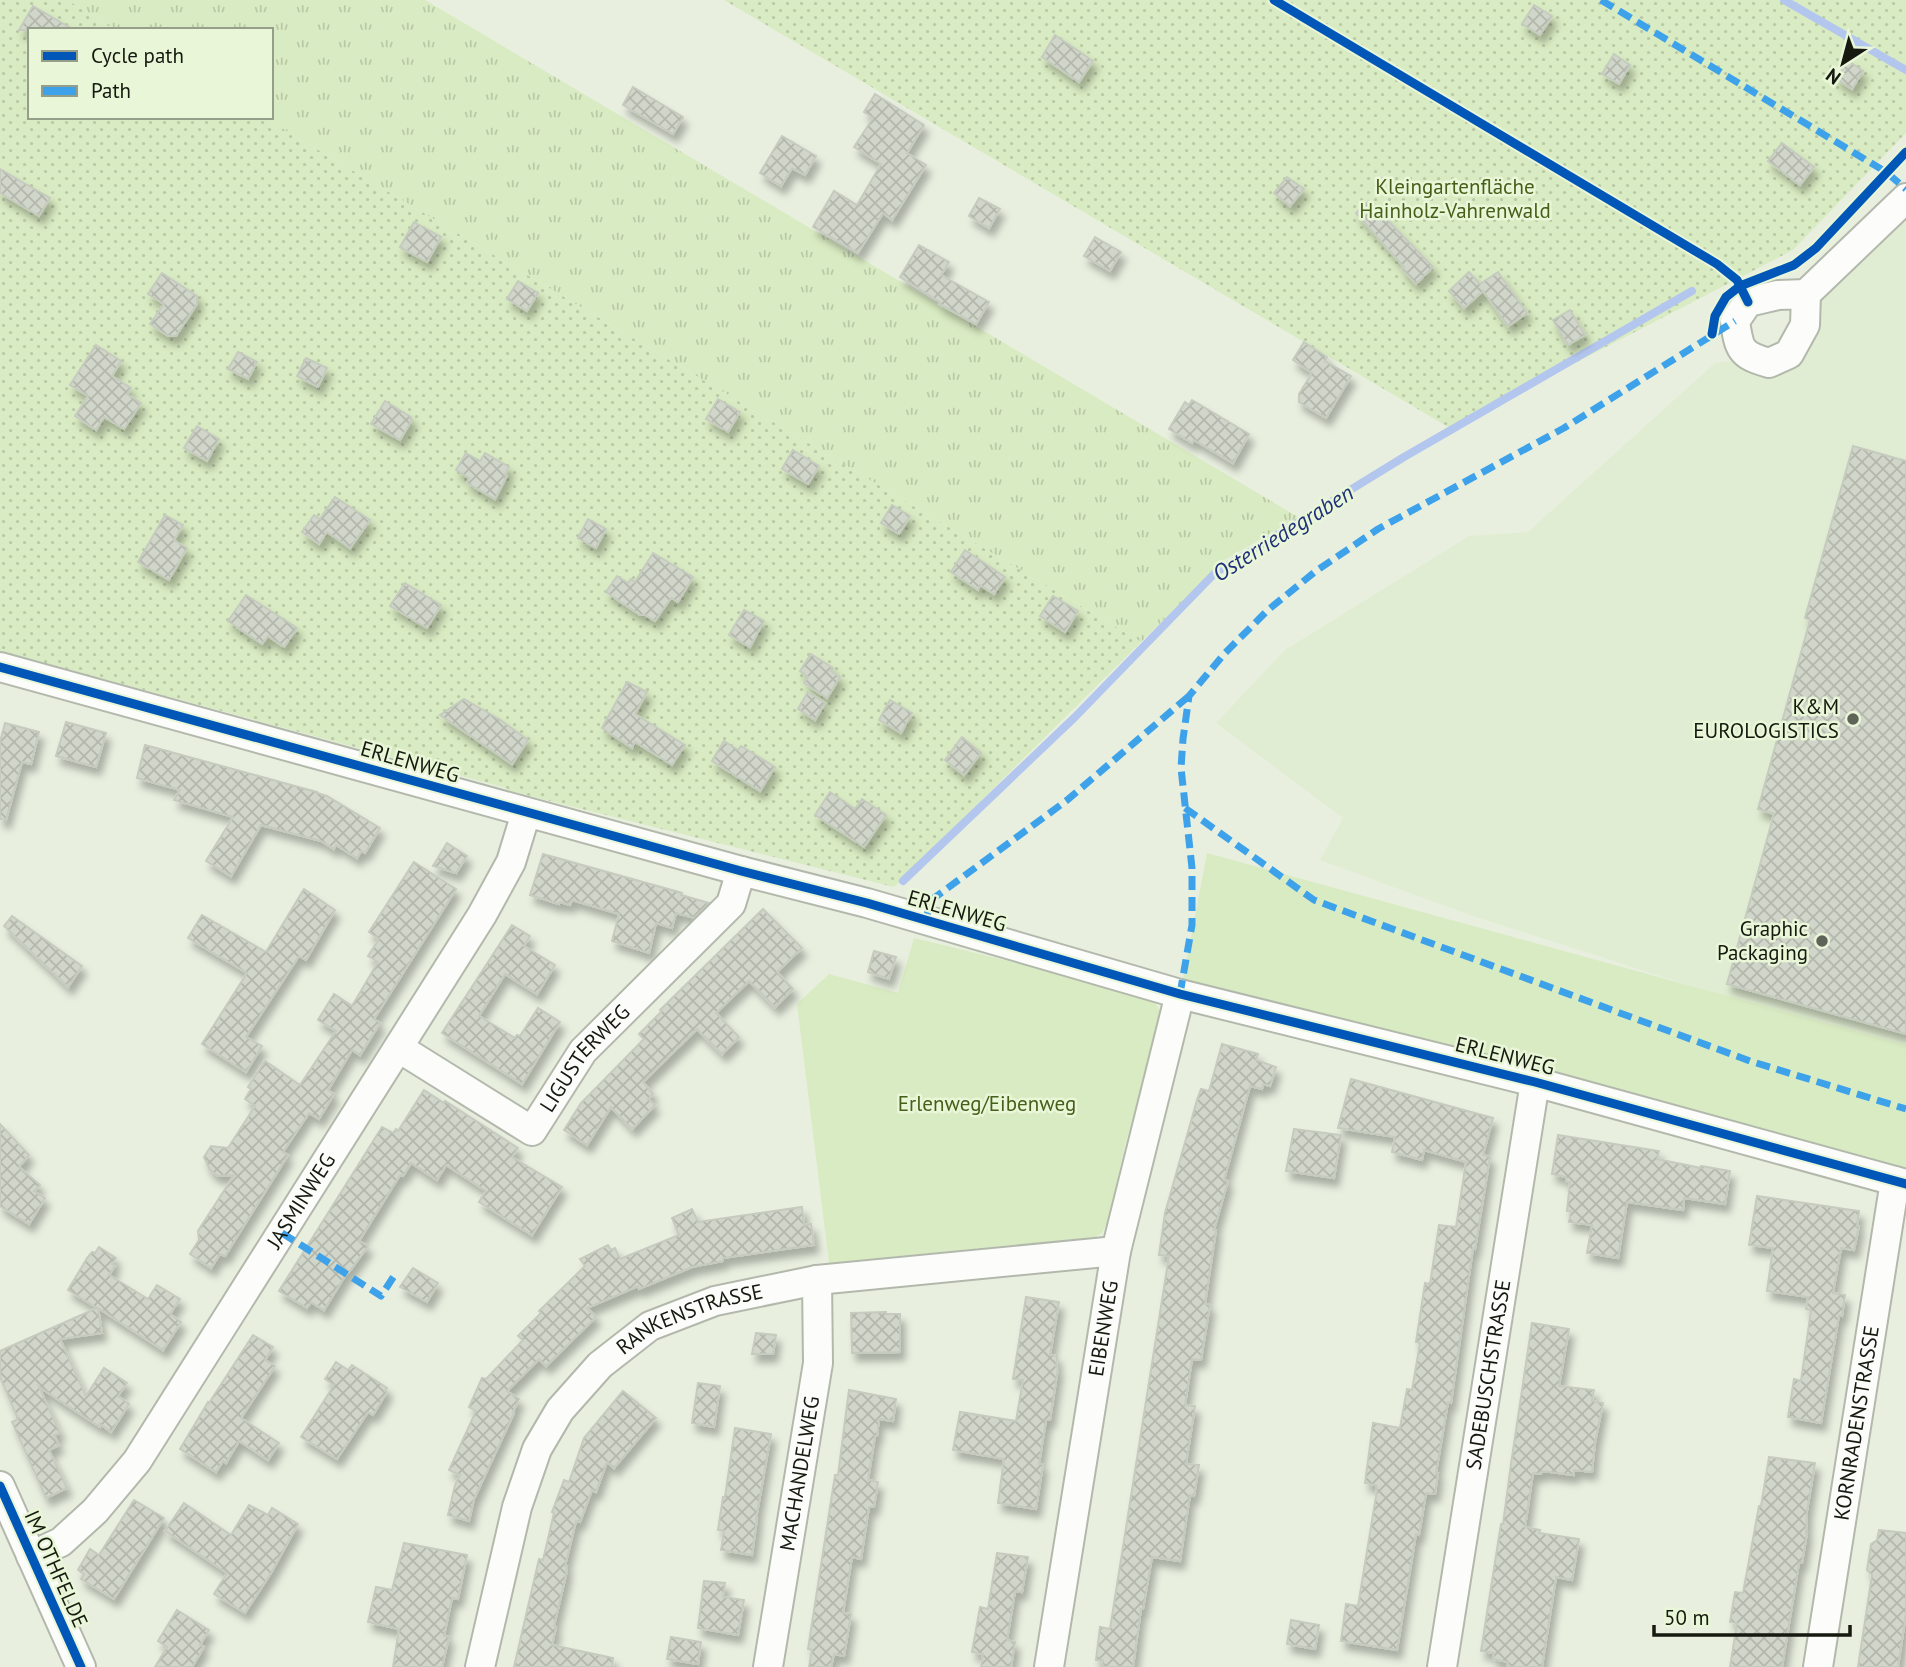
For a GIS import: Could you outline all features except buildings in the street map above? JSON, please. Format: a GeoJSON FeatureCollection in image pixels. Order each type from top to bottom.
{"type":"FeatureCollection","features":[{"type":"Feature","properties":{"kind":"street"},"geometry":{"type":"LineString","coordinates":[[1805,294],[1906,198]]}},
{"type":"Feature","properties":{"kind":"street","name":"ERLENWEG"},"geometry":{"type":"LineString","coordinates":[[0,667],[526,813],[867,903],[1180,994],[1535,1082],[1900,1182]]}},
{"type":"Feature","properties":{"kind":"street","name":"JASMINWEG"},"geometry":{"type":"LineString","coordinates":[[32,1556],[61,1542],[95,1511],[137,1461],[482,915],[511,862],[526,813]]}},
{"type":"Feature","properties":{"kind":"street","name":"LIGUSTERWEG"},"geometry":{"type":"LineString","coordinates":[[399,1048],[532,1131],[583,1051],[731,904],[741,871]]}},
{"type":"Feature","properties":{"kind":"street","name":"EIBENWEG"},"geometry":{"type":"LineString","coordinates":[[1049,1667],[1115,1251],[1180,994]]}},
{"type":"Feature","properties":{"kind":"street","name":"SADEBUSCHSTRASSE"},"geometry":{"type":"LineString","coordinates":[[1442,1667],[1535,1082]]}},
{"type":"Feature","properties":{"kind":"street","name":"KORNRADENSTRASSE"},"geometry":{"type":"LineString","coordinates":[[1818,1667],[1900,1182]]}},
{"type":"Feature","properties":{"kind":"street","name":"RANKENSTRASSE"},"geometry":{"type":"LineString","coordinates":[[480,1667],[517,1507],[537,1449],[560,1409],[600,1364],[650,1326],[715,1301],[817,1280],[1115,1251]]}},
{"type":"Feature","properties":{"kind":"street","name":"MACHANDELWEG"},"geometry":{"type":"LineString","coordinates":[[768,1667],[818,1363],[817,1280]]}},
{"type":"Feature","properties":{"kind":"street","name":"IM OTHFELDE"},"geometry":{"type":"LineString","coordinates":[[0,1486],[81,1667]]}},
{"type":"Feature","properties":{"kind":"shaded area"},"geometry":{"type":"Polygon","coordinates":[[[1906,198],[1906,1045],[1710,992],[1467,914],[1320,860],[1343,818],[1216,723],[1285,650],[1469,536],[1528,532],[1715,363],[1789,354],[1806,294],[1906,198]]]}},
{"type":"Feature","properties":{"kind":"green space"},"geometry":{"type":"Polygon","coordinates":[[[0,0],[67,0],[114,28],[28,28],[28,119],[266,119],[1141,642],[894,887],[510,791],[0,651],[0,0]]]}},
{"type":"Feature","properties":{"kind":"green space"},"geometry":{"type":"Polygon","coordinates":[[[67,0],[425,0],[1298,517],[1223,561],[1141,642],[266,119],[273,119],[273,28],[114,28],[67,0]]]}},
{"type":"Feature","properties":{"kind":"green space","name":"Kleingartenfläche Hainholz-Vahrenwald"},"geometry":{"type":"Polygon","coordinates":[[[724,0],[1906,0],[1906,133],[1793,250],[1450,428],[724,0]]]}},
{"type":"Feature","properties":{"kind":"green space"},"geometry":{"type":"Polygon","coordinates":[[[1207,853],[1906,1045],[1906,1191],[1180,994],[1207,853]]]}},
{"type":"Feature","properties":{"kind":"green space","name":"Erlenweg/Eibenweg"},"geometry":{"type":"Polygon","coordinates":[[[914,938],[1144,994],[1157,1005],[1162,1021],[1126,1141],[1108,1221],[1102,1233],[1095,1237],[829,1263],[797,1004],[829,974],[898,993],[914,938]]]}},
{"type":"Feature","properties":{"kind":"waterway"},"geometry":{"type":"LineString","coordinates":[[1784,0],[1906,70]]}},
{"type":"Feature","properties":{"kind":"waterway","name":"Osterriedegraben"},"geometry":{"type":"LineString","coordinates":[[903,881],[1075,717],[1215,573],[1404,457],[1692,291]]}},
{"type":"Feature","properties":{"kind":"marked path"},"geometry":{"type":"LineString","coordinates":[[1601,0],[1886,172],[1906,189]]}},
{"type":"Feature","properties":{"kind":"marked path"},"geometry":{"type":"LineString","coordinates":[[1180,994],[1192,925],[1192,868],[1181,768],[1189,696],[1225,653],[1268,610],[1316,571],[1378,529],[1564,428],[1735,321]]}},
{"type":"Feature","properties":{"kind":"marked path"},"geometry":{"type":"LineString","coordinates":[[926,921],[930,901],[1066,801],[1189,696]]}},
{"type":"Feature","properties":{"kind":"marked path"},"geometry":{"type":"LineString","coordinates":[[1185,808],[1314,900],[1750,1061],[1906,1109]]}},
{"type":"Feature","properties":{"kind":"marked path"},"geometry":{"type":"LineString","coordinates":[[282,1233],[381,1296],[394,1276]]}},
{"type":"Feature","properties":{"kind":"cycle path"},"geometry":{"type":"LineString","coordinates":[[1274,0],[1717,264],[1737,280],[1748,302]]}},
{"type":"Feature","properties":{"kind":"cycle path"},"geometry":{"type":"LineString","coordinates":[[1712,334],[1715,316],[1726,297],[1740,286],[1794,265],[1816,248],[1906,152]]}},
{"type":"Feature","properties":{"kind":"cycle path"},"geometry":{"type":"LineString","coordinates":[[0,667],[741,871],[867,903],[1180,994],[1535,1082],[1906,1184]]}},
{"type":"Feature","properties":{"kind":"cycle path"},"geometry":{"type":"LineString","coordinates":[[0,1486],[81,1667]]}},
{"type":"Feature","properties":{"kind":"place","name":"K&M EUROLOGISTICS"},"geometry":{"type":"Point","coordinates":[1853,719]}},
{"type":"Feature","properties":{"kind":"place","name":"Graphic Packaging"},"geometry":{"type":"Point","coordinates":[1822,941]}}]}
